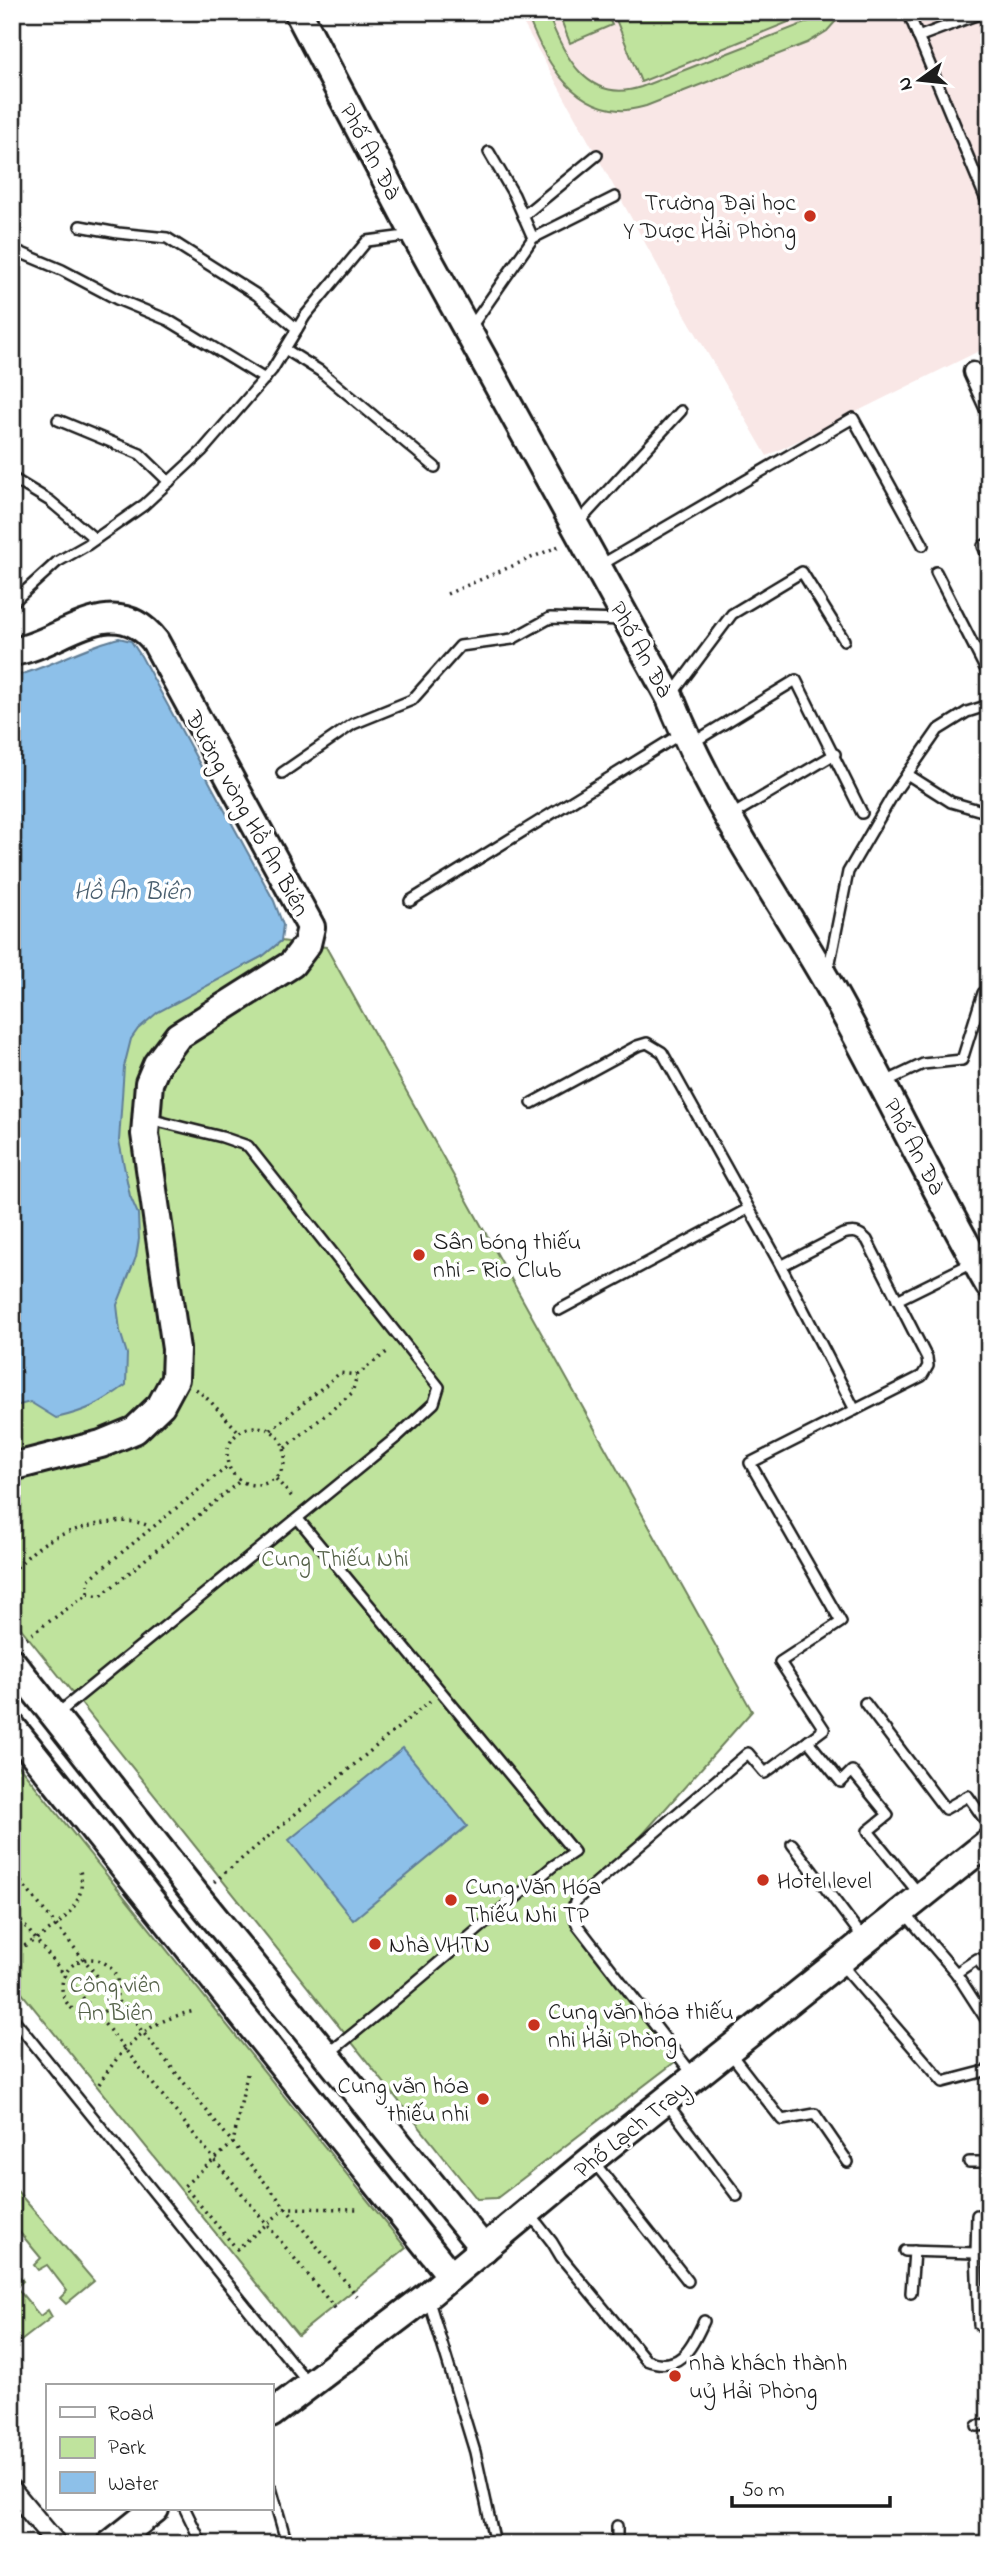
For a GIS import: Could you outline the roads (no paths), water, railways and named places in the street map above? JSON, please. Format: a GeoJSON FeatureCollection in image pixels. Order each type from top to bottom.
{"type":"FeatureCollection","features":[{"type":"Feature","properties":{"kind":"street","name":"Phố An Đà"},"geometry":{"type":"LineString","coordinates":[[298,12],[415,235],[670,698],[727,818],[826,980],[989,1284]]}},
{"type":"Feature","properties":{"kind":"street"},"geometry":{"type":"LineString","coordinates":[[973,372],[989,407]]}},
{"type":"Feature","properties":{"kind":"street","name":"Đường vòng Hồ An Biên"},"geometry":{"type":"LineString","coordinates":[[12,652],[100,620],[118,618],[133,622],[146,630],[155,641],[311,927],[307,944],[292,964],[178,1036],[157,1064],[149,1083],[145,1133],[176,1349],[175,1379],[161,1405],[135,1430],[101,1444],[12,1466]]}},
{"type":"Feature","properties":{"kind":"street"},"geometry":{"type":"LineString","coordinates":[[12,1662],[484,2249]]}},
{"type":"Feature","properties":{"kind":"street"},"geometry":{"type":"LineString","coordinates":[[12,1727],[451,2276]]}},
{"type":"Feature","properties":{"kind":"street","name":"Phố Lạch Tray"},"geometry":{"type":"LineString","coordinates":[[273,2413],[451,2276],[665,2100],[729,2052],[989,1842]]}},
{"type":"Feature","properties":{"kind":"street"},"geometry":{"type":"LineString","coordinates":[[169,1923],[201,1900]]}},
{"type":"Feature","properties":{"kind":"street"},"geometry":{"type":"LineString","coordinates":[[12,2490],[57,2544]]}},
{"type":"Feature","properties":{"kind":"street"},"geometry":{"type":"LineString","coordinates":[[111,2544],[154,2510]]}},
{"type":"Feature","properties":{"kind":"lane"},"geometry":{"type":"LineString","coordinates":[[908,12],[989,207]]}},
{"type":"Feature","properties":{"kind":"lane"},"geometry":{"type":"LineString","coordinates":[[918,37],[984,12]]}},
{"type":"Feature","properties":{"kind":"lane"},"geometry":{"type":"LineString","coordinates":[[489,152],[533,238]]}},
{"type":"Feature","properties":{"kind":"lane"},"geometry":{"type":"LineString","coordinates":[[523,216],[597,156]]}},
{"type":"Feature","properties":{"kind":"lane"},"geometry":{"type":"LineString","coordinates":[[468,332],[533,238],[615,197]]}},
{"type":"Feature","properties":{"kind":"lane"},"geometry":{"type":"LineString","coordinates":[[80,226],[167,238],[257,295],[297,329]]}},
{"type":"Feature","properties":{"kind":"lane"},"geometry":{"type":"LineString","coordinates":[[12,603],[57,562],[144,505],[202,452],[265,379],[297,329],[366,241],[415,235]]}},
{"type":"Feature","properties":{"kind":"lane"},"geometry":{"type":"LineString","coordinates":[[12,249],[168,320],[265,379]]}},
{"type":"Feature","properties":{"kind":"lane"},"geometry":{"type":"LineString","coordinates":[[285,349],[320,371],[435,467]]}},
{"type":"Feature","properties":{"kind":"lane"},"geometry":{"type":"LineString","coordinates":[[578,532],[681,411]]}},
{"type":"Feature","properties":{"kind":"lane"},"geometry":{"type":"LineString","coordinates":[[598,567],[853,418],[923,545]]}},
{"type":"Feature","properties":{"kind":"lane"},"geometry":{"type":"LineString","coordinates":[[58,419],[140,454],[169,482]]}},
{"type":"Feature","properties":{"kind":"lane"},"geometry":{"type":"LineString","coordinates":[[12,478],[50,502],[95,539]]}},
{"type":"Feature","properties":{"kind":"lane"},"geometry":{"type":"LineString","coordinates":[[989,543],[983,546],[989,559]]}},
{"type":"Feature","properties":{"kind":"lane"},"geometry":{"type":"LineString","coordinates":[[670,698],[732,614],[802,572],[844,640]]}},
{"type":"Feature","properties":{"kind":"lane"},"geometry":{"type":"LineString","coordinates":[[936,572],[989,676]]}},
{"type":"Feature","properties":{"kind":"lane"},"geometry":{"type":"LineString","coordinates":[[282,773],[353,724],[412,700],[460,646],[512,639],[550,618],[625,620]]}},
{"type":"Feature","properties":{"kind":"lane"},"geometry":{"type":"LineString","coordinates":[[410,901],[687,738],[796,680],[862,813]]}},
{"type":"Feature","properties":{"kind":"lane"},"geometry":{"type":"LineString","coordinates":[[826,980],[848,872],[938,730],[967,712],[989,705]]}},
{"type":"Feature","properties":{"kind":"lane"},"geometry":{"type":"LineString","coordinates":[[727,818],[835,754]]}},
{"type":"Feature","properties":{"kind":"lane"},"geometry":{"type":"LineString","coordinates":[[908,774],[951,802],[989,813]]}},
{"type":"Feature","properties":{"kind":"lane"},"geometry":{"type":"LineString","coordinates":[[882,1084],[923,1064],[962,1060],[983,993],[989,994]]}},
{"type":"Feature","properties":{"kind":"lane"},"geometry":{"type":"LineString","coordinates":[[532,1103],[637,1046],[647,1043],[662,1052],[781,1266],[855,1410]]}},
{"type":"Feature","properties":{"kind":"lane"},"geometry":{"type":"LineString","coordinates":[[55,1716],[298,1520],[422,1415],[434,1403],[439,1387],[248,1146],[222,1137],[145,1119]]}},
{"type":"Feature","properties":{"kind":"lane"},"geometry":{"type":"LineString","coordinates":[[559,1310],[748,1209]]}},
{"type":"Feature","properties":{"kind":"lane"},"geometry":{"type":"LineString","coordinates":[[695,2077],[578,1926],[572,1913],[573,1906],[576,1900],[748,1753],[765,1773],[824,1729],[780,1662],[841,1622],[750,1463],[926,1372],[926,1359],[867,1240],[861,1234],[843,1234],[781,1266]]}},
{"type":"Feature","properties":{"kind":"lane"},"geometry":{"type":"LineString","coordinates":[[897,1300],[975,1262]]}},
{"type":"Feature","properties":{"kind":"lane"},"geometry":{"type":"LineString","coordinates":[[298,1520],[573,1852],[327,2055]]}},
{"type":"Feature","properties":{"kind":"lane"},"geometry":{"type":"LineString","coordinates":[[865,1703],[945,1809],[968,1796],[989,1826]]}},
{"type":"Feature","properties":{"kind":"lane"},"geometry":{"type":"LineString","coordinates":[[808,1741],[841,1782],[852,1771],[888,1815],[868,1831],[989,2024]]}},
{"type":"Feature","properties":{"kind":"lane"},"geometry":{"type":"LineString","coordinates":[[792,1843],[865,1941]]}},
{"type":"Feature","properties":{"kind":"lane"},"geometry":{"type":"LineString","coordinates":[[956,1973],[977,1959],[989,1974]]}},
{"type":"Feature","properties":{"kind":"lane"},"geometry":{"type":"LineString","coordinates":[[838,1962],[943,2082],[989,2070]]}},
{"type":"Feature","properties":{"kind":"lane"},"geometry":{"type":"LineString","coordinates":[[12,2017],[310,2386]]}},
{"type":"Feature","properties":{"kind":"lane"},"geometry":{"type":"LineString","coordinates":[[729,2052],[782,2120],[815,2113],[848,2162]]}},
{"type":"Feature","properties":{"kind":"lane"},"geometry":{"type":"LineString","coordinates":[[665,2100],[737,2196]]}},
{"type":"Feature","properties":{"kind":"lane"},"geometry":{"type":"LineString","coordinates":[[592,2159],[688,2281]]}},
{"type":"Feature","properties":{"kind":"lane"},"geometry":{"type":"LineString","coordinates":[[968,2162],[989,2162]]}},
{"type":"Feature","properties":{"kind":"lane"},"geometry":{"type":"LineString","coordinates":[[529,2213],[561,2257],[646,2360],[659,2365],[679,2360],[691,2347],[704,2321]]}},
{"type":"Feature","properties":{"kind":"lane"},"geometry":{"type":"LineString","coordinates":[[976,2214],[979,2325]]}},
{"type":"Feature","properties":{"kind":"lane"},"geometry":{"type":"LineString","coordinates":[[911,2293],[910,2251],[989,2255]]}},
{"type":"Feature","properties":{"kind":"lane"},"geometry":{"type":"LineString","coordinates":[[427,2295],[475,2452],[495,2544]]}},
{"type":"Feature","properties":{"kind":"lane"},"geometry":{"type":"LineString","coordinates":[[977,2426],[989,2425]]}},
{"type":"Feature","properties":{"kind":"lane"},"geometry":{"type":"LineString","coordinates":[[273,2495],[287,2544]]}},
{"type":"Feature","properties":{"kind":"lane"},"geometry":{"type":"LineString","coordinates":[[185,2510],[202,2544]]}},
{"type":"Feature","properties":{"kind":"lane"},"geometry":{"type":"LineString","coordinates":[[617,2526],[617,2544]]}},
{"type":"Feature","properties":{"kind":"water","name":"Hồ An Biên"},"geometry":{"type":"Polygon","coordinates":[[[119,638],[131,641],[141,656],[274,901],[283,925],[281,941],[263,956],[158,1012],[138,1029],[131,1039],[124,1067],[119,1141],[130,1196],[138,1214],[139,1239],[136,1257],[117,1305],[120,1331],[127,1354],[126,1385],[93,1406],[56,1418],[30,1402],[12,1407],[12,677],[119,638]]]}},
{"type":"Feature","properties":{"kind":"water"},"geometry":{"type":"Polygon","coordinates":[[[403,1748],[467,1826],[353,1920],[289,1840],[403,1748]]]}},
{"type":"Feature","properties":{"kind":"place","name":"Trường Đại học Y Dược Hải Phòng"},"geometry":{"type":"Point","coordinates":[810,216]}},
{"type":"Feature","properties":{"kind":"place","name":"Sân bóng thiếu nhi - Rio Club"},"geometry":{"type":"Point","coordinates":[419,1255]}},
{"type":"Feature","properties":{"kind":"place","name":"Hotel level"},"geometry":{"type":"Point","coordinates":[763,1880]}},
{"type":"Feature","properties":{"kind":"place","name":"Cung Văn Hóa Thiếu Nhi TP"},"geometry":{"type":"Point","coordinates":[451,1900]}},
{"type":"Feature","properties":{"kind":"place","name":"Nhà VHTN"},"geometry":{"type":"Point","coordinates":[375,1944]}},
{"type":"Feature","properties":{"kind":"place","name":"Cung văn hóa thiếu nhi Hải Phòng"},"geometry":{"type":"Point","coordinates":[534,2025]}},
{"type":"Feature","properties":{"kind":"place","name":"Cung văn hóa thiếu nhi"},"geometry":{"type":"Point","coordinates":[483,2099]}},
{"type":"Feature","properties":{"kind":"place","name":"nhà khách thành uỷ Hải Phòng"},"geometry":{"type":"Point","coordinates":[675,2376]}},
{"type":"Feature","properties":{"kind":"park label","name":"Cung Thiếu Nhi"},"geometry":{"type":"Point","coordinates":[335,1558]}},
{"type":"Feature","properties":{"kind":"park label","name":"Công viên An Biên"},"geometry":{"type":"Point","coordinates":[115,1998]}}]}
